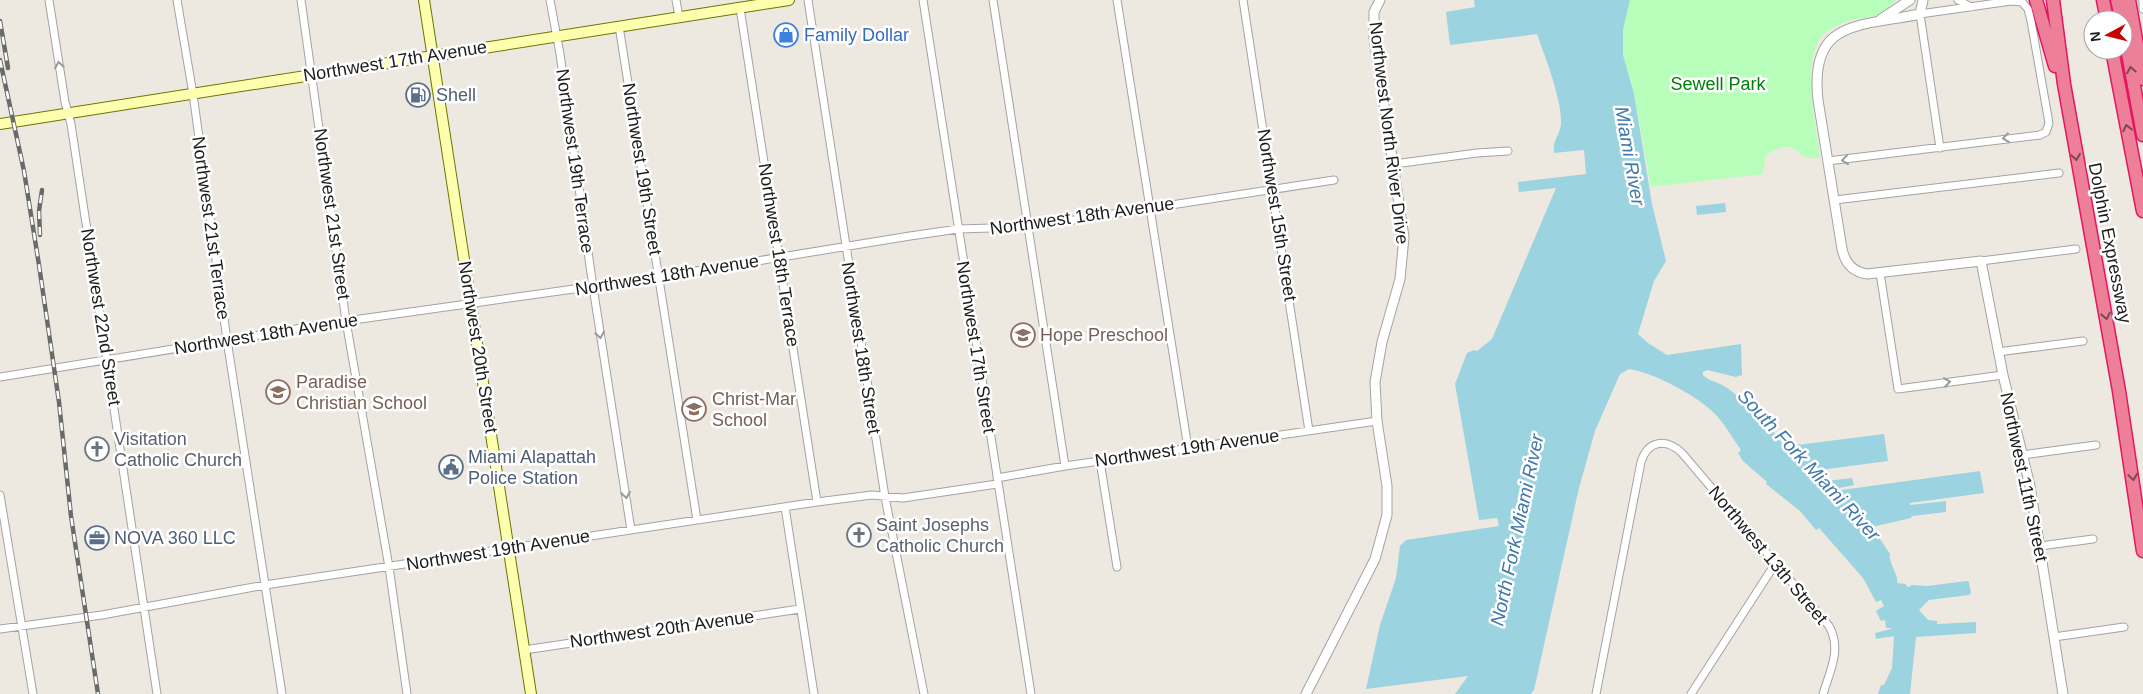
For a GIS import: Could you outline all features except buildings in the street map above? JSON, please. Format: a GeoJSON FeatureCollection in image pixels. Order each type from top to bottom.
{"type":"FeatureCollection","features":[{"type":"Feature","properties":{"kind":"highway","name":"Dolphin Expressway"},"geometry":{"type":"LineString","coordinates":[[2054,0],[2068,109],[2119,391],[2143,551]]}},
{"type":"Feature","properties":{"kind":"highway"},"geometry":{"type":"LineString","coordinates":[[2129,0],[2143,79]]}},
{"type":"Feature","properties":{"kind":"highway"},"geometry":{"type":"LineString","coordinates":[[2031,2],[2068,109]]}},
{"type":"Feature","properties":{"kind":"highway"},"geometry":{"type":"LineString","coordinates":[[2114,60],[2143,211]]}},
{"type":"Feature","properties":{"kind":"highway"},"geometry":{"type":"LineString","coordinates":[[2129,60],[2143,135]]}},
{"type":"Feature","properties":{"kind":"main road","name":"Northwest 20th Street"},"geometry":{"type":"LineString","coordinates":[[424,0],[531,694]]}},
{"type":"Feature","properties":{"kind":"main road","name":"Northwest 17th Avenue"},"geometry":{"type":"LineString","coordinates":[[0,124],[789,0]]}},
{"type":"Feature","properties":{"kind":"street","name":"Northwest 22nd Street"},"geometry":{"type":"LineString","coordinates":[[49,0],[108,360],[157,694]]}},
{"type":"Feature","properties":{"kind":"street","name":"Northwest 21st Terrace"},"geometry":{"type":"LineString","coordinates":[[176,0],[193,94],[227,340],[282,694]]}},
{"type":"Feature","properties":{"kind":"street","name":"Northwest 21st Street"},"geometry":{"type":"LineString","coordinates":[[301,0],[346,321],[389,566],[407,694]]}},
{"type":"Feature","properties":{"kind":"street","name":"Northwest 19th Terrace"},"geometry":{"type":"LineString","coordinates":[[550,0],[632,530]]}},
{"type":"Feature","properties":{"kind":"street"},"geometry":{"type":"LineString","coordinates":[[676,0],[679,17]]}},
{"type":"Feature","properties":{"kind":"street","name":"Northwest 18th Street"},"geometry":{"type":"LineString","coordinates":[[808,0],[885,497],[924,694]]}},
{"type":"Feature","properties":{"kind":"street","name":"Northwest 17th Street"},"geometry":{"type":"LineString","coordinates":[[923,0],[1031,694]]}},
{"type":"Feature","properties":{"kind":"street"},"geometry":{"type":"LineString","coordinates":[[993,0],[1065,466]]}},
{"type":"Feature","properties":{"kind":"street"},"geometry":{"type":"LineString","coordinates":[[1116,0],[1188,448]]}},
{"type":"Feature","properties":{"kind":"street","name":"Northwest 15th Street"},"geometry":{"type":"LineString","coordinates":[[1243,0],[1309,431]]}},
{"type":"Feature","properties":{"kind":"street","name":"Northwest North River Drive"},"geometry":{"type":"LineString","coordinates":[[1306,694],[1371,568],[1388,515],[1388,499],[1377,421],[1375,382],[1377,362],[1400,279],[1404,256],[1403,227],[1373,27],[1374,12],[1380,0]]}},
{"type":"Feature","properties":{"kind":"street"},"geometry":{"type":"LineString","coordinates":[[1875,22],[1909,0],[1911,9],[1920,14]]}},
{"type":"Feature","properties":{"kind":"street"},"geometry":{"type":"LineString","coordinates":[[1923,0],[1920,14],[1940,148]]}},
{"type":"Feature","properties":{"kind":"street"},"geometry":{"type":"LineString","coordinates":[[1958,0],[1971,7]]}},
{"type":"Feature","properties":{"kind":"street"},"geometry":{"type":"LineString","coordinates":[[2142,0],[2143,9]]}},
{"type":"Feature","properties":{"kind":"street"},"geometry":{"type":"LineString","coordinates":[[1828,161],[2040,135],[2046,132],[2049,125],[2031,21],[2031,2],[2011,1],[1854,26],[1840,33],[1829,42],[1818,61],[1816,88],[1828,161],[1846,261],[1860,273],[1880,273],[2076,250]]}},
{"type":"Feature","properties":{"kind":"street","name":"Northwest 18th Terrace"},"geometry":{"type":"LineString","coordinates":[[740,8],[817,502]]}},
{"type":"Feature","properties":{"kind":"street","name":"Northwest 19th Street"},"geometry":{"type":"LineString","coordinates":[[619,26],[697,520]]}},
{"type":"Feature","properties":{"kind":"street"},"geometry":{"type":"LineString","coordinates":[[1394,164],[1477,153],[1508,151]]}},
{"type":"Feature","properties":{"kind":"street"},"geometry":{"type":"LineString","coordinates":[[1835,200],[2059,172]]}},
{"type":"Feature","properties":{"kind":"street","name":"Northwest 18th Avenue"},"geometry":{"type":"LineString","coordinates":[[0,377],[346,321],[593,287],[958,229],[1028,227],[1334,180]]}},
{"type":"Feature","properties":{"kind":"street","name":"Northwest 11th Street"},"geometry":{"type":"LineString","coordinates":[[1981,261],[2003,375],[2030,486],[2063,694]]}},
{"type":"Feature","properties":{"kind":"street"},"geometry":{"type":"LineString","coordinates":[[1880,273],[1898,389],[2003,375]]}},
{"type":"Feature","properties":{"kind":"street"},"geometry":{"type":"LineString","coordinates":[[1998,352],[2084,341]]}},
{"type":"Feature","properties":{"kind":"street","name":"Northwest 19th Avenue"},"geometry":{"type":"LineString","coordinates":[[0,629],[144,607],[265,585],[817,502],[872,495],[902,498],[997,481],[1065,466],[1377,421]]}},
{"type":"Feature","properties":{"kind":"street","name":"Northwest 13th Street"},"geometry":{"type":"LineString","coordinates":[[1596,694],[1641,462],[1646,450],[1655,445],[1671,444],[1682,453],[1829,626],[1833,635],[1835,655],[1823,694]]}},
{"type":"Feature","properties":{"kind":"street"},"geometry":{"type":"LineString","coordinates":[[2022,455],[2096,445]]}},
{"type":"Feature","properties":{"kind":"street"},"geometry":{"type":"LineString","coordinates":[[1100,461],[1117,568]]}},
{"type":"Feature","properties":{"kind":"street"},"geometry":{"type":"LineString","coordinates":[[0,497],[33,694]]}},
{"type":"Feature","properties":{"kind":"street"},"geometry":{"type":"LineString","coordinates":[[786,507],[814,694]]}},
{"type":"Feature","properties":{"kind":"street"},"geometry":{"type":"LineString","coordinates":[[2040,546],[2094,539]]}},
{"type":"Feature","properties":{"kind":"street"},"geometry":{"type":"LineString","coordinates":[[1691,694],[1775,564]]}},
{"type":"Feature","properties":{"kind":"street","name":"Northwest 20th Avenue"},"geometry":{"type":"LineString","coordinates":[[524,650],[800,609]]}},
{"type":"Feature","properties":{"kind":"street"},"geometry":{"type":"LineString","coordinates":[[2054,637],[2124,627]]}},
{"type":"Feature","properties":{"kind":"green space","name":"Sewell Park"},"geometry":{"type":"Polygon","coordinates":[[[1630,0],[1896,0],[1882,13],[1849,21],[1831,29],[1824,34],[1817,45],[1811,75],[1820,158],[1807,158],[1791,147],[1781,147],[1766,155],[1763,174],[1651,187],[1634,94],[1623,55],[1623,30],[1630,0]]]}},
{"type":"Feature","properties":{"kind":"water"},"geometry":{"type":"Polygon","coordinates":[[[1474,0],[1630,0],[1623,30],[1623,55],[1634,94],[1652,204],[1666,261],[1654,281],[1638,334],[1667,355],[1741,344],[1742,375],[1736,377],[1707,370],[1703,372],[1703,375],[1731,390],[1746,408],[1758,411],[1782,443],[1789,446],[1884,434],[1888,461],[1812,471],[1813,476],[1827,479],[1827,481],[1852,478],[1854,485],[1834,489],[1834,491],[1980,471],[1984,493],[1910,503],[1910,505],[1946,501],[1946,512],[1912,516],[1911,518],[1872,527],[1890,554],[1897,583],[1906,584],[1906,586],[1910,587],[1911,585],[1927,586],[1969,582],[1971,593],[1969,595],[1929,600],[1919,610],[1928,620],[1937,621],[1937,624],[1976,622],[1976,633],[1916,637],[1910,694],[1878,694],[1881,685],[1884,685],[1892,668],[1894,636],[1876,639],[1875,633],[1891,628],[1886,628],[1885,620],[1881,621],[1876,611],[1884,606],[1881,600],[1876,602],[1863,578],[1819,528],[1816,530],[1800,511],[1766,484],[1767,482],[1743,461],[1738,453],[1741,450],[1713,412],[1674,386],[1651,375],[1629,369],[1620,374],[1595,431],[1579,488],[1534,690],[1531,694],[1455,694],[1468,676],[1366,689],[1380,625],[1396,578],[1400,546],[1406,540],[1499,526],[1497,518],[1479,520],[1455,384],[1467,353],[1474,350],[1477,351],[1492,339],[1556,188],[1519,192],[1518,182],[1586,174],[1584,150],[1554,153],[1554,145],[1561,124],[1561,114],[1552,78],[1537,34],[1450,45],[1446,12],[1475,7],[1474,0]]]}},
{"type":"Feature","properties":{"kind":"water"},"geometry":{"type":"Polygon","coordinates":[[[1725,203],[1726,212],[1697,215],[1696,206],[1725,203]]]}},
{"type":"Feature","properties":{"kind":"railway"},"geometry":{"type":"LineString","coordinates":[[0,21],[8,68]]}},
{"type":"Feature","properties":{"kind":"railway"},"geometry":{"type":"LineString","coordinates":[[0,60],[24,171],[39,265],[59,402],[71,516],[98,694]]}},
{"type":"Feature","properties":{"kind":"railway"},"geometry":{"type":"LineString","coordinates":[[40,235],[39,211],[42,190]]}},
{"type":"Feature","properties":{"kind":"place","name":"Family Dollar"},"geometry":{"type":"Point","coordinates":[786,35]}},
{"type":"Feature","properties":{"kind":"place","name":"Shell"},"geometry":{"type":"Point","coordinates":[418,95]}},
{"type":"Feature","properties":{"kind":"place","name":"Hope Preschool"},"geometry":{"type":"Point","coordinates":[1023,335]}},
{"type":"Feature","properties":{"kind":"place","name":"Paradise Christian School"},"geometry":{"type":"Point","coordinates":[278,392]}},
{"type":"Feature","properties":{"kind":"place","name":"Christ-Mar School"},"geometry":{"type":"Point","coordinates":[694,409]}},
{"type":"Feature","properties":{"kind":"place","name":"Visitation Catholic Church"},"geometry":{"type":"Point","coordinates":[97,449]}},
{"type":"Feature","properties":{"kind":"place","name":"Miami Alapattah Police Station"},"geometry":{"type":"Point","coordinates":[451,467]}},
{"type":"Feature","properties":{"kind":"place","name":"Saint Josephs Catholic Church"},"geometry":{"type":"Point","coordinates":[859,535]}},
{"type":"Feature","properties":{"kind":"place","name":"NOVA 360 LLC"},"geometry":{"type":"Point","coordinates":[97,538]}},
{"type":"Feature","properties":{"kind":"water label","name":"Miami River"},"geometry":{"type":"Point","coordinates":[1630,156]}},
{"type":"Feature","properties":{"kind":"water label","name":"South Fork Miami River"},"geometry":{"type":"Point","coordinates":[1809,465]}},
{"type":"Feature","properties":{"kind":"water label","name":"North Fork Miami River"},"geometry":{"type":"Point","coordinates":[1517,530]}}]}
